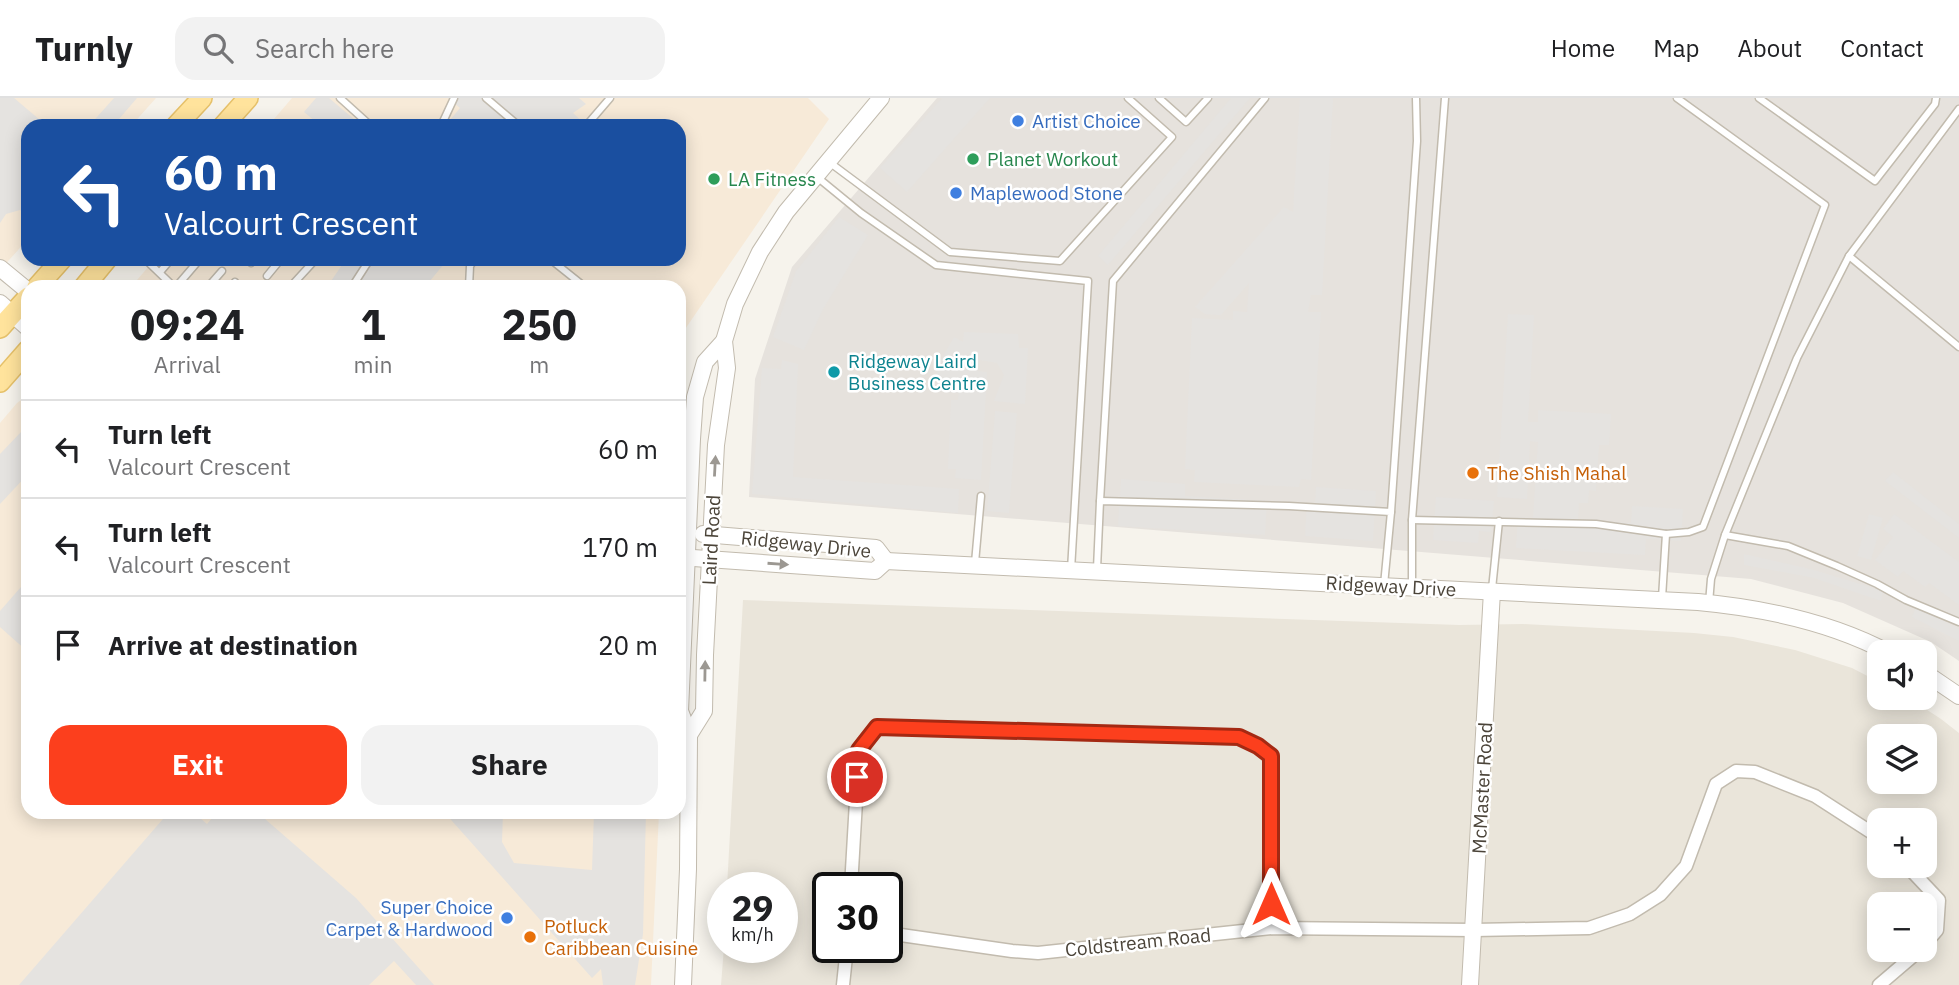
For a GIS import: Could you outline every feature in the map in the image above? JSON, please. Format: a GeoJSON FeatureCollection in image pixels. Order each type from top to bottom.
{"type":"FeatureCollection","features":[{"type":"Feature","properties":{"kind":"main road"},"geometry":{"type":"LineString","coordinates":[[182,119],[202,98]]}},
{"type":"Feature","properties":{"kind":"main road"},"geometry":{"type":"LineString","coordinates":[[229,119],[248,98]]}},
{"type":"Feature","properties":{"kind":"main road"},"geometry":{"type":"LineString","coordinates":[[43,280],[56,266]]}},
{"type":"Feature","properties":{"kind":"main road"},"geometry":{"type":"LineString","coordinates":[[90,280],[101,266]]}},
{"type":"Feature","properties":{"kind":"main road"},"geometry":{"type":"LineString","coordinates":[[4,315],[21,302]]}},
{"type":"Feature","properties":{"kind":"main road"},"geometry":{"type":"LineString","coordinates":[[0,382],[21,358]]}},
{"type":"Feature","properties":{"kind":"street","name":"Laird Road"},"geometry":{"type":"LineString","coordinates":[[689,736],[704,711],[716,445],[727,368],[724,341],[735,304],[760,252],[786,212],[872,101]]}},
{"type":"Feature","properties":{"kind":"street"},"geometry":{"type":"LineString","coordinates":[[0,268],[21,284]]}},
{"type":"Feature","properties":{"kind":"street"},"geometry":{"type":"LineString","coordinates":[[4,315],[21,324]]}},
{"type":"Feature","properties":{"kind":"street","name":"Laird Road"},"geometry":{"type":"LineString","coordinates":[[686,498],[695,397],[705,362],[724,341]]}},
{"type":"Feature","properties":{"kind":"street","name":"Ridgeway Drive"},"geometry":{"type":"LineString","coordinates":[[686,532],[876,548],[886,561]]}},
{"type":"Feature","properties":{"kind":"street","name":"Ridgeway Drive"},"geometry":{"type":"LineString","coordinates":[[686,557],[875,571],[886,561],[1709,603],[1796,618],[1867,644]]}},
{"type":"Feature","properties":{"kind":"street","name":"McMaster Road"},"geometry":{"type":"LineString","coordinates":[[1471,985],[1492,591]]}},
{"type":"Feature","properties":{"kind":"street"},"geometry":{"type":"LineString","coordinates":[[1937,681],[1959,695]]}},
{"type":"Feature","properties":{"kind":"street","name":"Laird Road"},"geometry":{"type":"LineString","coordinates":[[683,985],[688,869],[689,736],[686,727]]}},
{"type":"Feature","properties":{"kind":"street"},"geometry":{"type":"LineString","coordinates":[[852,872],[859,750],[877,727],[1239,737],[1271,756],[1272,928]]}},
{"type":"Feature","properties":{"kind":"street","name":"Coldstream Road"},"geometry":{"type":"LineString","coordinates":[[903,935],[1038,953],[1272,928],[1589,928],[1630,914],[1660,895],[1686,866],[1716,784],[1736,771],[1755,772],[1815,796],[1867,830]]}},
{"type":"Feature","properties":{"kind":"street"},"geometry":{"type":"LineString","coordinates":[[1919,878],[1932,892]]}},
{"type":"Feature","properties":{"kind":"street"},"geometry":{"type":"LineString","coordinates":[[1937,897],[1940,900],[1937,930]]}},
{"type":"Feature","properties":{"kind":"street"},"geometry":{"type":"LineString","coordinates":[[1879,985],[1906,962]]}},
{"type":"Feature","properties":{"kind":"street"},"geometry":{"type":"LineString","coordinates":[[843,985],[845,963]]}},
{"type":"Feature","properties":{"kind":"lane"},"geometry":{"type":"LineString","coordinates":[[340,98],[363,119]]}},
{"type":"Feature","properties":{"kind":"lane"},"geometry":{"type":"LineString","coordinates":[[444,119],[454,98]]}},
{"type":"Feature","properties":{"kind":"lane"},"geometry":{"type":"LineString","coordinates":[[486,98],[511,119]]}},
{"type":"Feature","properties":{"kind":"lane"},"geometry":{"type":"LineString","coordinates":[[592,119],[610,98]]}},
{"type":"Feature","properties":{"kind":"lane"},"geometry":{"type":"LineString","coordinates":[[828,161],[950,252],[1060,261],[1172,137],[1128,98]]}},
{"type":"Feature","properties":{"kind":"lane"},"geometry":{"type":"LineString","coordinates":[[1159,98],[1186,122],[1208,98]]}},
{"type":"Feature","properties":{"kind":"lane"},"geometry":{"type":"LineString","coordinates":[[1097,571],[1113,281],[1265,98]]}},
{"type":"Feature","properties":{"kind":"lane"},"geometry":{"type":"LineString","coordinates":[[1384,586],[1417,141],[1416,98]]}},
{"type":"Feature","properties":{"kind":"lane"},"geometry":{"type":"LineString","coordinates":[[1412,587],[1412,520],[1445,98]]}},
{"type":"Feature","properties":{"kind":"lane"},"geometry":{"type":"LineString","coordinates":[[1412,520],[1596,524],[1666,534],[1689,533],[1703,527],[1825,205],[1677,98]]}},
{"type":"Feature","properties":{"kind":"lane"},"geometry":{"type":"LineString","coordinates":[[1759,98],[1875,181],[1935,104],[1936,98]]}},
{"type":"Feature","properties":{"kind":"lane"},"geometry":{"type":"LineString","coordinates":[[1709,603],[1711,579],[1725,535],[1797,358],[1849,256],[1959,109]]}},
{"type":"Feature","properties":{"kind":"lane"},"geometry":{"type":"LineString","coordinates":[[816,176],[862,213],[936,265],[1088,281],[1071,570]]}},
{"type":"Feature","properties":{"kind":"lane"},"geometry":{"type":"LineString","coordinates":[[1849,256],[1959,347]]}},
{"type":"Feature","properties":{"kind":"lane"},"geometry":{"type":"LineString","coordinates":[[153,266],[168,280]]}},
{"type":"Feature","properties":{"kind":"lane"},"geometry":{"type":"LineString","coordinates":[[160,272],[165,266]]}},
{"type":"Feature","properties":{"kind":"lane"},"geometry":{"type":"LineString","coordinates":[[181,280],[194,266]]}},
{"type":"Feature","properties":{"kind":"lane"},"geometry":{"type":"LineString","coordinates":[[267,276],[275,266]]}},
{"type":"Feature","properties":{"kind":"lane"},"geometry":{"type":"LineString","coordinates":[[297,280],[310,266]]}},
{"type":"Feature","properties":{"kind":"lane"},"geometry":{"type":"LineString","coordinates":[[559,266],[576,280]]}},
{"type":"Feature","properties":{"kind":"lane"},"geometry":{"type":"LineString","coordinates":[[214,280],[222,271]]}},
{"type":"Feature","properties":{"kind":"lane"},"geometry":{"type":"LineString","coordinates":[[975,565],[981,496]]}},
{"type":"Feature","properties":{"kind":"lane"},"geometry":{"type":"LineString","coordinates":[[1100,500],[1391,512]]}},
{"type":"Feature","properties":{"kind":"lane"},"geometry":{"type":"LineString","coordinates":[[1492,591],[1499,522]]}},
{"type":"Feature","properties":{"kind":"lane"},"geometry":{"type":"LineString","coordinates":[[1662,600],[1666,534]]}},
{"type":"Feature","properties":{"kind":"lane"},"geometry":{"type":"LineString","coordinates":[[1725,535],[1788,546],[1959,622]]}},
{"type":"Feature","properties":{"kind":"shaded area"},"geometry":{"type":"Polygon","coordinates":[[[0,98],[156,98],[137,119],[21,119],[21,247],[0,270],[0,98]]]}},
{"type":"Feature","properties":{"kind":"shaded area"},"geometry":{"type":"Polygon","coordinates":[[[0,98],[14,98],[39,119],[21,119],[21,211],[6,214],[0,223],[0,98]]]}},
{"type":"Feature","properties":{"kind":"shaded area"},"geometry":{"type":"Polygon","coordinates":[[[114,98],[137,98],[119,119],[95,119],[114,98]]]}},
{"type":"Feature","properties":{"kind":"shaded area"},"geometry":{"type":"Polygon","coordinates":[[[292,98],[808,98],[829,119],[686,328],[686,280],[137,280],[149,266],[686,266],[686,119],[274,119],[292,98]]]}},
{"type":"Feature","properties":{"kind":"shaded area"},"geometry":{"type":"Polygon","coordinates":[[[316,98],[329,98],[354,119],[312,119],[304,112],[316,98]]]}},
{"type":"Feature","properties":{"kind":"shaded area"},"geometry":{"type":"Polygon","coordinates":[[[448,98],[579,98],[586,104],[573,113],[579,119],[451,119],[460,108],[448,98]]]}},
{"type":"Feature","properties":{"kind":"shaded area"},"geometry":{"type":"Polygon","coordinates":[[[937,98],[1959,98],[1959,661],[1937,646],[1937,640],[1926,640],[1843,603],[1751,579],[749,497],[755,379],[792,267],[937,98]]]}},
{"type":"Feature","properties":{"kind":"shaded area"},"geometry":{"type":"Polygon","coordinates":[[[942,98],[990,98],[907,192],[880,168],[942,98]]]}},
{"type":"Feature","properties":{"kind":"shaded area"},"geometry":{"type":"Polygon","coordinates":[[[1231,98],[1250,98],[1108,265],[1098,256],[1231,98]]]}},
{"type":"Feature","properties":{"kind":"shaded area"},"geometry":{"type":"Polygon","coordinates":[[[1300,98],[1333,98],[1322,295],[1311,295],[1308,312],[1321,312],[1311,480],[1301,479],[1299,487],[1194,482],[1195,470],[1185,469],[1192,318],[1233,320],[1233,311],[1247,312],[1249,283],[1221,315],[1205,314],[1195,307],[1284,207],[1293,212],[1300,98]]]}},
{"type":"Feature","properties":{"kind":"shaded area"},"geometry":{"type":"Polygon","coordinates":[[[839,217],[868,235],[822,311],[804,350],[773,337],[796,271],[839,217]]]}},
{"type":"Feature","properties":{"kind":"shaded area"},"geometry":{"type":"Polygon","coordinates":[[[341,266],[442,266],[431,280],[332,280],[341,266]]]}},
{"type":"Feature","properties":{"kind":"shaded area"},"geometry":{"type":"Polygon","coordinates":[[[1508,314],[1534,315],[1528,422],[1538,422],[1538,410],[1611,414],[1609,445],[1599,445],[1596,491],[1589,490],[1588,503],[1579,503],[1578,520],[1631,523],[1632,506],[1683,509],[1681,541],[1646,539],[1645,555],[1516,548],[1518,517],[1533,518],[1538,442],[1530,441],[1527,499],[1497,497],[1508,314]]]}},
{"type":"Feature","properties":{"kind":"shaded area"},"geometry":{"type":"Polygon","coordinates":[[[964,332],[1018,334],[1019,348],[1028,348],[1025,404],[994,401],[1004,375],[997,363],[979,360],[978,371],[987,372],[981,480],[955,478],[956,469],[948,469],[951,400],[958,400],[959,393],[936,391],[938,365],[954,337],[963,342],[964,332]]]}},
{"type":"Feature","properties":{"kind":"shaded area"},"geometry":{"type":"Polygon","coordinates":[[[782,360],[798,364],[793,477],[959,489],[958,513],[752,494],[762,368],[781,369],[782,360]]]}},
{"type":"Feature","properties":{"kind":"shaded area"},"geometry":{"type":"Polygon","coordinates":[[[21,400],[21,819],[659,819],[651,985],[0,985],[0,423],[21,400]]]}},
{"type":"Feature","properties":{"kind":"shaded area"},"geometry":{"type":"Polygon","coordinates":[[[995,411],[1017,413],[1009,513],[987,511],[995,411]]]}},
{"type":"Feature","properties":{"kind":"shaded area"},"geometry":{"type":"Polygon","coordinates":[[[21,432],[21,482],[0,504],[0,454],[21,432]]]}},
{"type":"Feature","properties":{"kind":"shaded area"},"geometry":{"type":"Polygon","coordinates":[[[1893,472],[1959,524],[1959,538],[1885,481],[1893,472]]]}},
{"type":"Feature","properties":{"kind":"shaded area"},"geometry":{"type":"Polygon","coordinates":[[[1121,479],[1185,484],[1185,496],[1267,501],[1265,535],[1118,526],[1121,479]]]}},
{"type":"Feature","properties":{"kind":"shaded area"},"geometry":{"type":"Polygon","coordinates":[[[1316,487],[1376,491],[1373,541],[1305,536],[1307,503],[1315,503],[1316,487]]]}},
{"type":"Feature","properties":{"kind":"shaded area"},"geometry":{"type":"Polygon","coordinates":[[[1436,497],[1494,501],[1491,532],[1479,531],[1478,543],[1433,540],[1436,497]]]}},
{"type":"Feature","properties":{"kind":"shaded area"},"geometry":{"type":"Polygon","coordinates":[[[1869,514],[1883,518],[1871,560],[1857,556],[1869,514]]]}},
{"type":"Feature","properties":{"kind":"shaded area"},"geometry":{"type":"Polygon","coordinates":[[[1894,514],[1959,562],[1959,605],[1929,583],[1925,587],[1903,571],[1898,577],[1875,560],[1893,537],[1883,529],[1894,514]]]}},
{"type":"Feature","properties":{"kind":"shaded area"},"geometry":{"type":"Polygon","coordinates":[[[1744,554],[1814,570],[1883,591],[1881,601],[1814,578],[1744,565],[1744,554]]]}},
{"type":"Feature","properties":{"kind":"shaded area"},"geometry":{"type":"Polygon","coordinates":[[[21,587],[21,646],[0,627],[0,611],[21,587]]]}},
{"type":"Feature","properties":{"kind":"shaded area"},"geometry":{"type":"Polygon","coordinates":[[[743,600],[1459,625],[1523,624],[1733,637],[1795,650],[1852,668],[1867,676],[1867,710],[1927,710],[1959,733],[1959,985],[721,985],[723,963],[798,963],[798,872],[728,872],[743,600]]]}},
{"type":"Feature","properties":{"kind":"shaded area"},"geometry":{"type":"Polygon","coordinates":[[[1916,607],[1959,629],[1959,641],[1912,617],[1916,607]]]}},
{"type":"Feature","properties":{"kind":"shaded area"},"geometry":{"type":"Polygon","coordinates":[[[163,819],[201,819],[207,824],[211,819],[265,819],[356,898],[434,985],[416,985],[394,961],[369,985],[19,985],[163,819]]]}},
{"type":"Feature","properties":{"kind":"shaded area"},"geometry":{"type":"Polygon","coordinates":[[[450,819],[503,819],[502,842],[514,863],[592,870],[594,819],[646,819],[643,934],[635,985],[603,985],[601,969],[592,978],[450,819]]]}},
{"type":"Feature","properties":{"kind":"place","name":"Artist Choice"},"geometry":{"type":"Point","coordinates":[1018,121]}},
{"type":"Feature","properties":{"kind":"place","name":"Planet Workout"},"geometry":{"type":"Point","coordinates":[973,159]}},
{"type":"Feature","properties":{"kind":"place","name":"LA Fitness"},"geometry":{"type":"Point","coordinates":[714,179]}},
{"type":"Feature","properties":{"kind":"place","name":"Maplewood Stone"},"geometry":{"type":"Point","coordinates":[956,193]}},
{"type":"Feature","properties":{"kind":"place","name":"Ridgeway Laird Business Centre"},"geometry":{"type":"Point","coordinates":[834,372]}},
{"type":"Feature","properties":{"kind":"place","name":"The Shish Mahal"},"geometry":{"type":"Point","coordinates":[1473,473]}},
{"type":"Feature","properties":{"kind":"place","name":"Super Choice Carpet & Hardwood"},"geometry":{"type":"Point","coordinates":[507,918]}},
{"type":"Feature","properties":{"kind":"place","name":"Potluck Caribbean Cuisine"},"geometry":{"type":"Point","coordinates":[530,937]}},
{"type":"Feature","properties":{"kind":"route"},"geometry":{"type":"LineString","coordinates":[[857,777],[859,750],[877,727],[1239,737],[1271,756],[1271,904]]}}]}
